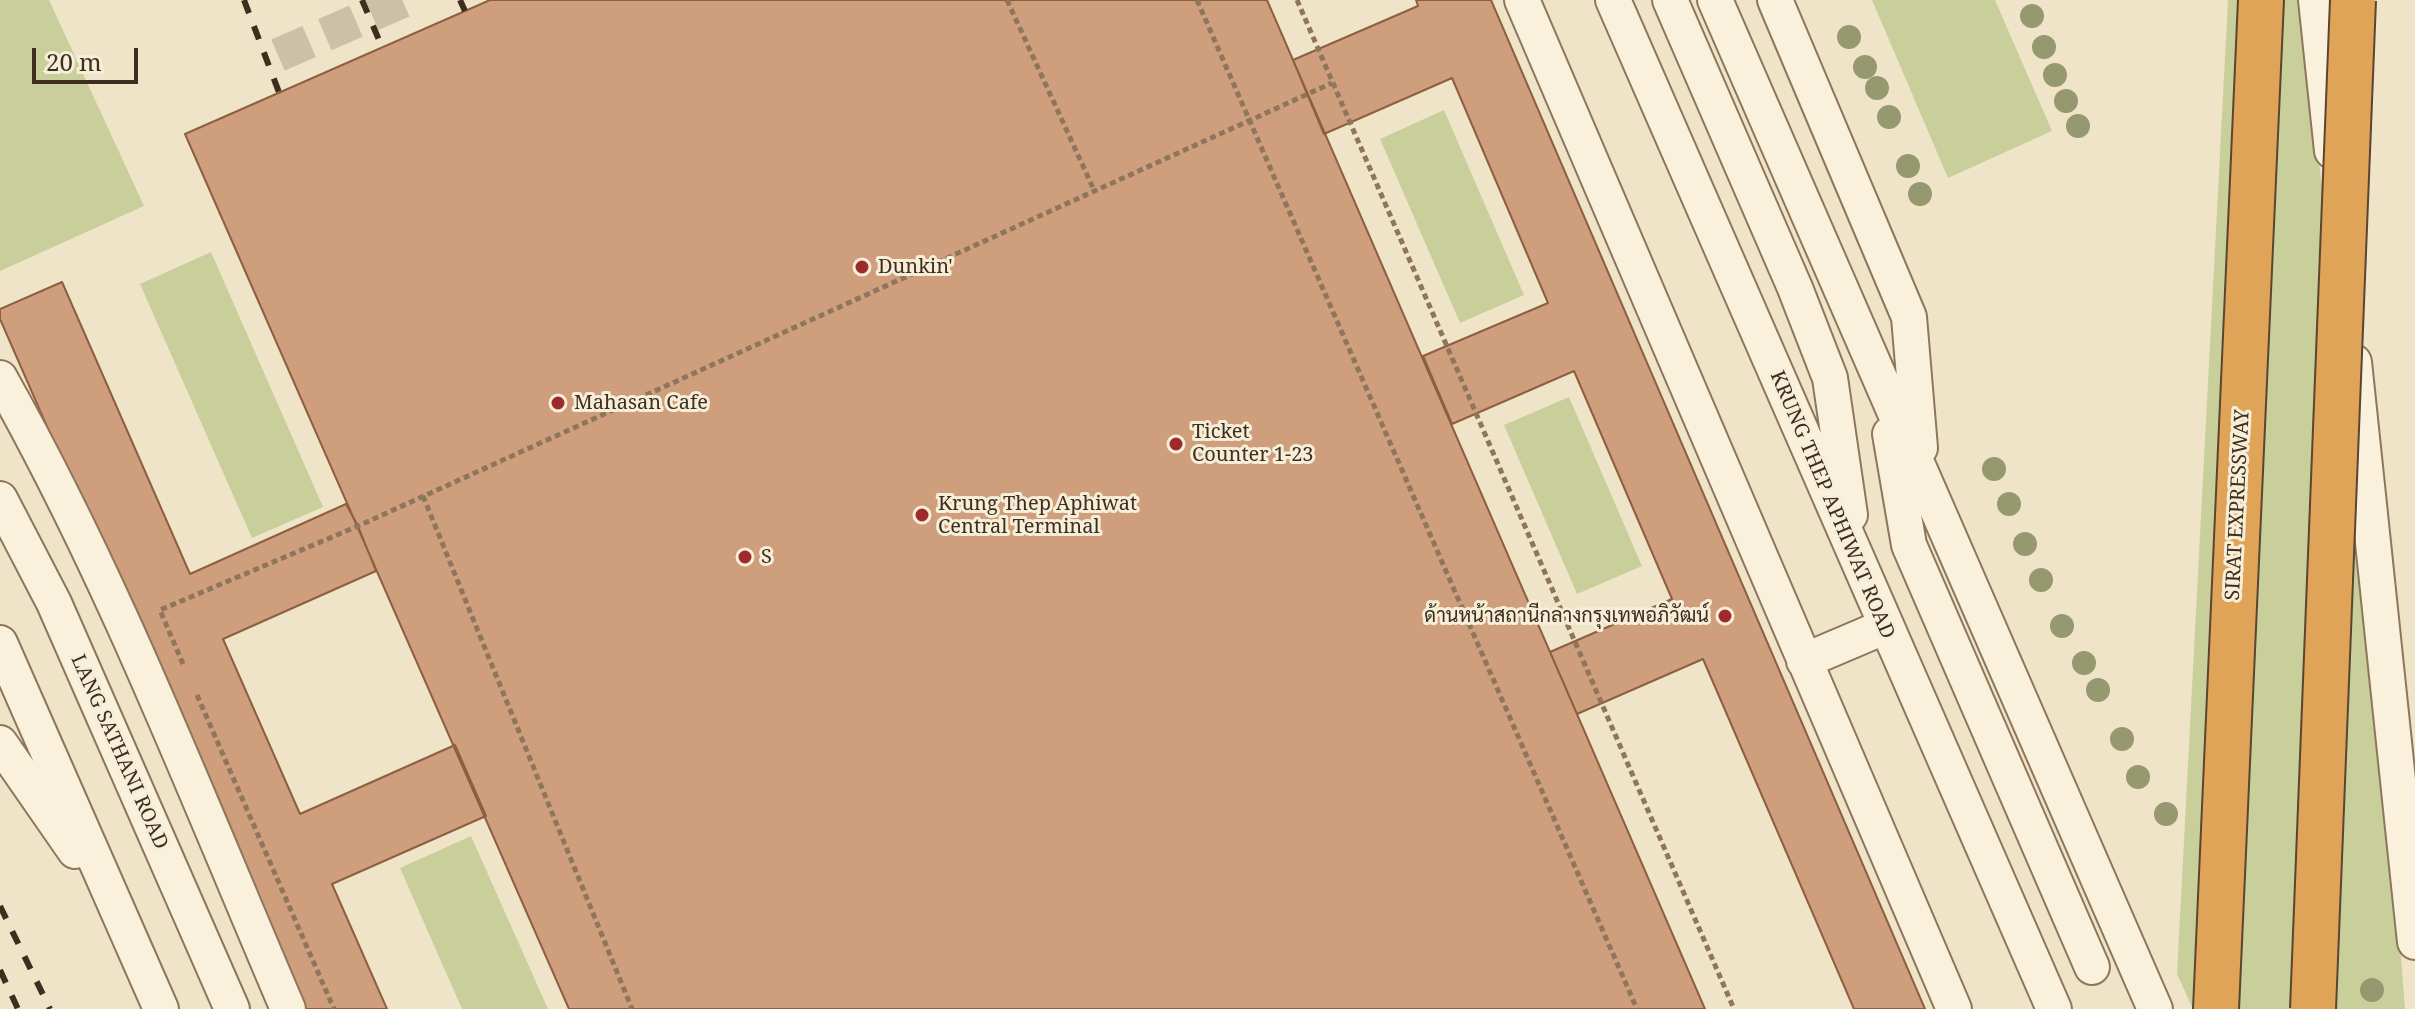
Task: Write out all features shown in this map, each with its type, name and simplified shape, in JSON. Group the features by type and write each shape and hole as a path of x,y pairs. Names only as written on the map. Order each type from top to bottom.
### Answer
{"highway":[{"name":"SIRAT EXPRESSWAY","path":"2216,1009 2261,0"},
{"path":"2313,1009 2353,0"}],"street":[{"path":"1522,0 1954,1009"},
{"name":"KRUNG THEP APHIWAT ROAD","path":"1613,0 1884,627 2054,1009"},
{"path":"1670,0 1795,288 1830,378 1857,563"},
{"path":"1715,0 2155,1009"},
{"path":"1775,0 1909,317 1923,477"},
{"path":"2316,0 2415,942"},
{"path":"0,378 42,453 105,580 288,1009"},
{"path":"1882,382 1909,545 2092,967"},
{"name":"LANG SATHANI ROAD","path":"0,499 54,603 232,1009"},
{"path":"1804,661 1884,627"},
{"path":"0,643 161,1009"},
{"path":"0,743 119,914"}],"path":[{"path":"1007,0 1094,190"},
{"path":"1197,0 1637,1009"},
{"path":"1297,0 1734,1009"},
{"path":"185,667 160,610 423,496 1332,83"},
{"path":"423,496 632,1009"},
{"path":"191,682 334,1009"}],"green space":[{"path":"0,0 49,0 144,206 0,271"},
{"path":"1872,0 1995,0 2052,131 1948,178"},
{"path":"2228,0 2301,0 2386,760 2405,1009 2193,1009 2177,974"},
{"path":"1444,110 1524,295 1460,323 1380,139"},
{"path":"211,252 323,507 252,538 140,284"},
{"path":"1569,397 1642,566 1577,594 1504,425"},
{"path":"471,836 548,1009 462,1009 400,868"}],"building":[{"name":"Krung Thep Aphiwat Central Terminal","path":"490,0 1267,0 1705,1009 569,1009 185,134"},
{"path":"1416,0 1491,0 1925,1009 1854,1009 1703,659 1577,714 1550,652 1672,599 1574,371 1452,424 1423,356 1548,303 1452,78 1324,134 1293,60 1418,6"},
{"path":"62,282 190,574 346,504 358,526 376,571 223,639 300,814 455,745 486,816 332,884 387,1009 301,1009 0,319 0,309"}],"tunnel":[{"path":"278,55 405,0"}],"railway":[{"path":"244,0 280,95"},
{"path":"362,0 382,47"},
{"path":"460,0 465,11"},
{"path":"0,906 50,1009"},
{"path":"0,970 18,1009"}],"place":[{"name":"Dunkin'","path":"862,267"},
{"name":"Mahasan Cafe","path":"558,403"},
{"name":"Ticket Counter 1-23","path":"1176,444"},
{"name":"Krung Thep Aphiwat Central Terminal","path":"922,515"},
{"name":"S","path":"745,557"},
{"name":"ด้านหน้าสถานีกลางกรุงเทพอภิวัฒน์","path":"1725,616"}]}
